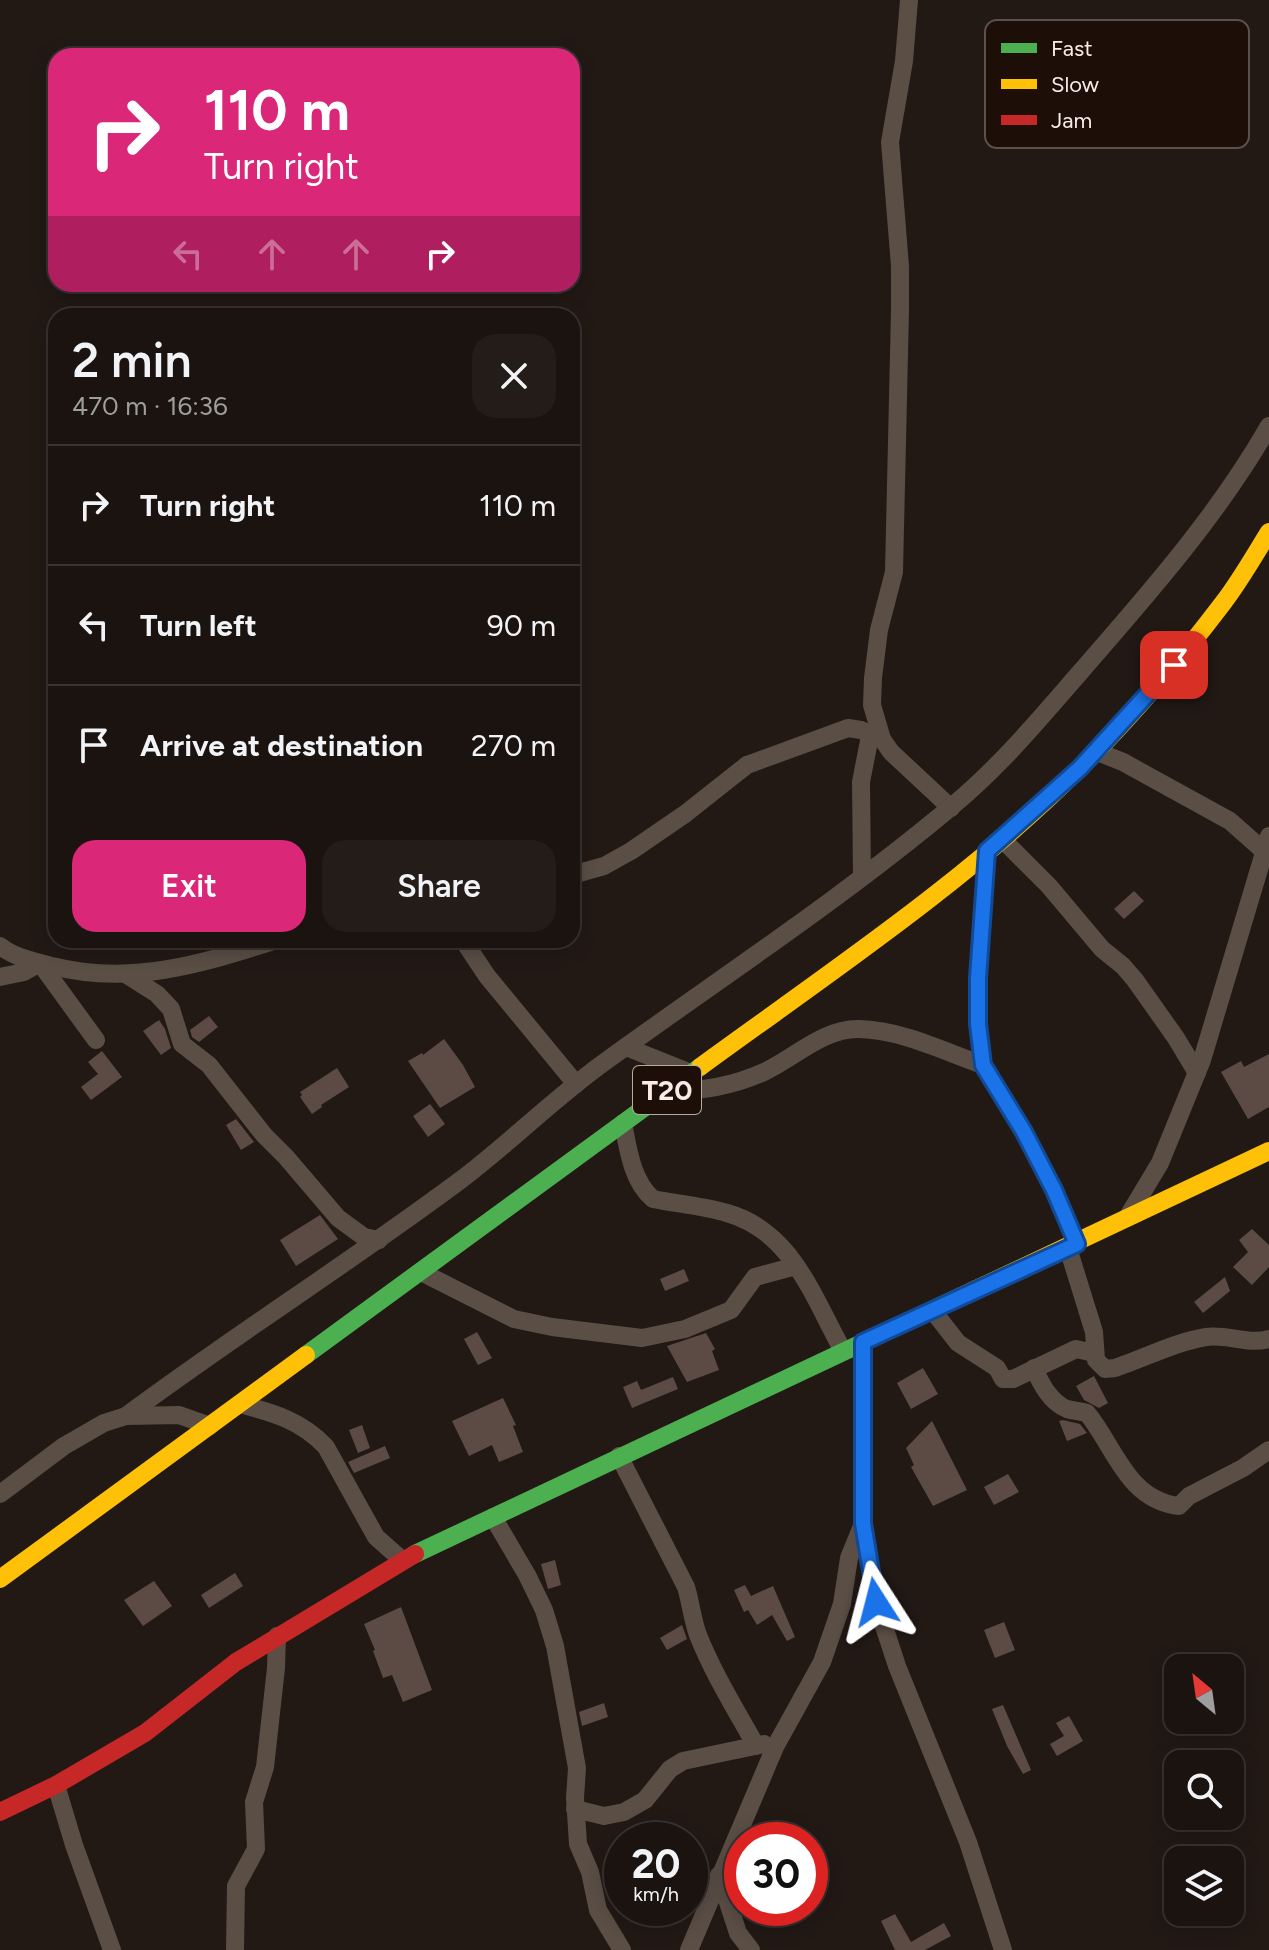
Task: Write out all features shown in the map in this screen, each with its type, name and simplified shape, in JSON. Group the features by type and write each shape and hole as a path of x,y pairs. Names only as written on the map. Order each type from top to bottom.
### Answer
{"main road":[{"name":"T20","path":"0,1579 919,907 994,845 1095,751 1156,686 1225,601 1269,532"},
{"path":"0,1812 56,1785 145,1733 236,1662 402,1560 1269,1151"}],"street":[{"path":"862,876 861,782 876,738 873,678 879,630 894,572 900,266 890,142 904,61 909,0"},
{"path":"126,1416 196,1364 379,1240 476,1168 576,1084 784,935 951,808 1016,746 1145,598 1214,511 1269,426"},
{"path":"580,873 604,866 631,851 685,814 747,765 848,728 861,730 876,738 951,808"},
{"path":"1095,751 1123,762 1267,844 1197,1073 1160,1163 1127,1218"},
{"path":"1197,1073 1129,973 1090,937 1049,886 994,845 978,978 978,1024 983,1065 1048,1179 1072,1246 1094,1332 1094,1353 1099,1365 1105,1369 1115,1368 1207,1337 1227,1336 1255,1343 1269,1339"},
{"path":"0,946 10,954 75,972 127,975 168,970 248,948"},
{"path":"468,948 487,976 576,1084"},
{"path":"0,977 24,972 40,963"},
{"path":"40,963 96,1040"},
{"path":"127,975 157,994 171,1009 182,1044 209,1065 264,1135 338,1218 364,1237 379,1240"},
{"path":"665,1092 713,1090 766,1071 817,1041 856,1029 895,1033 983,1065"},
{"path":"626,1047 691,1073"},
{"path":"623,1123 633,1164 646,1193 653,1199 727,1213 758,1225 785,1248 843,1351"},
{"path":"421,1272 514,1319 642,1338 685,1329 724,1313 736,1305 755,1277 796,1266"},
{"path":"933,1311 958,1343 995,1366 1003,1379 1013,1379 1076,1349 1094,1353"},
{"path":"863,1342 863,1523 876,1602 920,1726 960,1819 1003,1950"},
{"path":"1034,1368 1042,1385 1057,1404 1087,1413 1109,1451 1138,1488 1153,1499 1169,1505 1179,1506 1189,1496 1243,1468 1269,1450"},
{"path":"240,1404 283,1415 315,1435 326,1447 376,1537 402,1560"},
{"path":"0,1494 64,1446 104,1423 126,1416 179,1415 210,1426"},
{"path":"619,1456 686,1587 693,1619 707,1655 756,1746"},
{"path":"493,1517 544,1610 555,1646 577,1768 575,1809 578,1844 590,1872 598,1910 622,1950"},
{"path":"689,1950 778,1741 822,1662 842,1604 849,1558 863,1523"},
{"path":"235,1950 236,1886 256,1849 254,1802 265,1767 277,1636"},
{"path":"575,1809 604,1816 624,1812 645,1800 670,1769 683,1761 778,1741"},
{"path":"56,1785 112,1950"},
{"path":"719,1875 738,1933 751,1950"}],"building":[{"path":"1134,891 1144,901 1124,919 1114,909"},
{"path":"209,1016 218,1027 199,1042 192,1037 190,1030"},
{"path":"159,1020 171,1048 161,1055 143,1031"},
{"path":"444,1039 475,1087 440,1108 408,1061 423,1055"},
{"path":"102,1051 122,1077 91,1100 81,1087 98,1074 88,1062"},
{"path":"1269,1054 1269,1107 1248,1119 1221,1072 1241,1061 1244,1067"},
{"path":"337,1068 349,1087 312,1114 300,1092"},
{"path":"430,1104 445,1124 428,1137 413,1116"},
{"path":"236,1119 254,1142 241,1150 226,1125"},
{"path":"320,1215 338,1239 296,1266 280,1240"},
{"path":"1252,1229 1269,1245 1269,1267 1252,1285 1233,1267 1248,1252 1239,1240"},
{"path":"684,1269 689,1281 665,1291 660,1279"},
{"path":"1225,1277 1230,1291 1203,1313 1194,1302"},
{"path":"477,1332 492,1358 478,1365 464,1339"},
{"path":"706,1333 715,1349 712,1351 719,1370 687,1382 667,1346"},
{"path":"923,1368 938,1394 911,1409 897,1383"},
{"path":"1094,1376 1108,1403 1099,1408 1084,1400 1076,1386"},
{"path":"673,1377 678,1389 632,1408 623,1387 637,1381 641,1390"},
{"path":"503,1398 516,1425 513,1426 523,1452 499,1462 492,1445 469,1456 452,1421"},
{"path":"932,1421 967,1490 933,1506 911,1467 914,1465 906,1448"},
{"path":"1059,1421 1080,1424 1087,1433 1067,1441"},
{"path":"362,1425 370,1448 358,1453 349,1430"},
{"path":"385,1446 390,1458 354,1473 348,1462"},
{"path":"1008,1474 1019,1492 994,1505 984,1487"},
{"path":"555,1560 561,1585 548,1589 541,1564"},
{"path":"235,1573 243,1586 209,1608 201,1595"},
{"path":"154,1581 172,1606 143,1626 124,1600"},
{"path":"745,1585 751,1596 773,1586 795,1637 787,1641 772,1615 757,1625 748,1610 744,1612 734,1590"},
{"path":"401,1607 432,1690 403,1702 392,1675 383,1678 364,1624"},
{"path":"1004,1622 1015,1650 995,1658 984,1630"},
{"path":"682,1625 687,1639 667,1650 660,1638"},
{"path":"604,1703 608,1717 582,1726 579,1712"},
{"path":"1003,1705 1031,1770 1023,1774 992,1709"},
{"path":"1069,1716 1083,1741 1057,1756 1050,1744 1064,1736 1056,1723"},
{"path":"895,1914 911,1942 944,1923 951,1936 925,1950 895,1950 881,1921"}],"traffic: fast":[{"path":"306,1355 700,1067"},
{"path":"415,1554 951,1301"}],"traffic: slow":[{"path":"700,1067 896,925 1036,810 1099,749 1172,667 1229,595 1269,532"},
{"path":"951,1301 1269,1151"},
{"path":"0,1579 306,1355"}],"traffic: jam":[{"path":"0,1812 56,1785 145,1733 236,1662 415,1554"}],"route":[{"path":"876,1602 863,1523 863,1342 1077,1244 1024,1132 983,1065 978,1024 978,978 987,851 1080,768 1174,665"}]}
